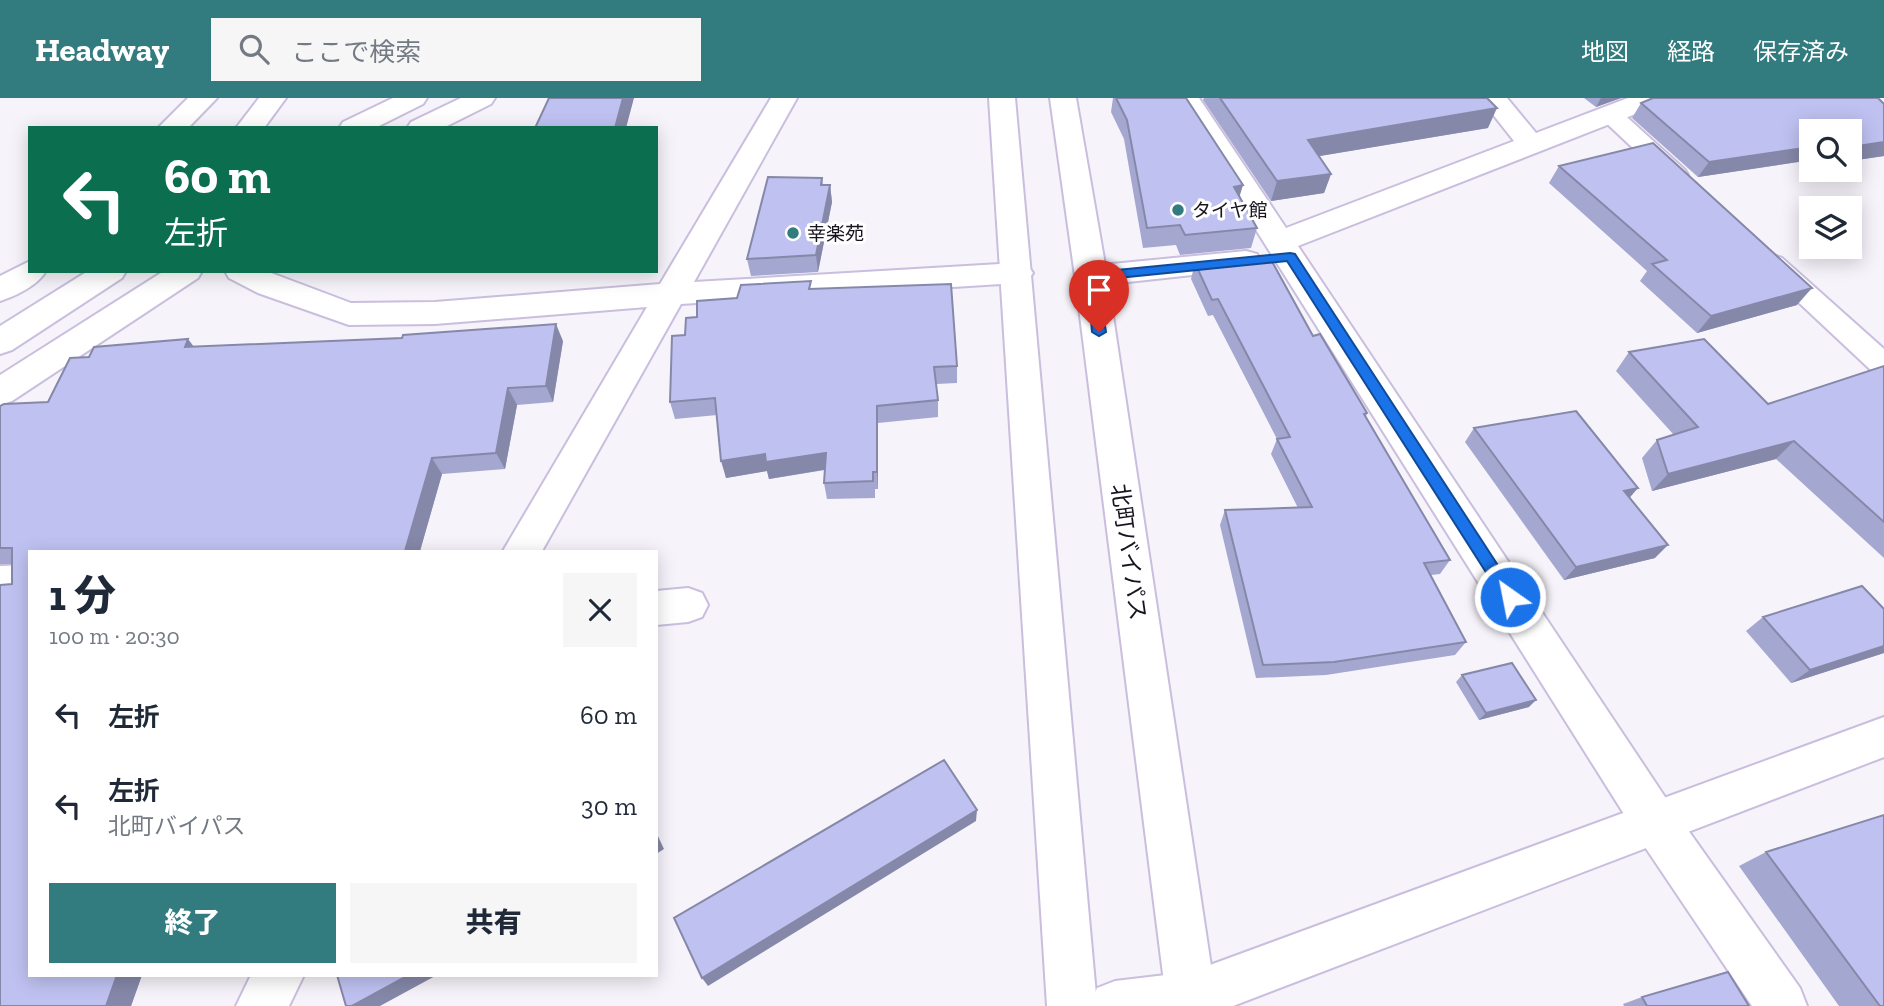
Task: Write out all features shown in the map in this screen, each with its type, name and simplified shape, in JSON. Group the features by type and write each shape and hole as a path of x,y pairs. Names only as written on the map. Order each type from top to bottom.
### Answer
{"main road":[{"path":"174,126 204,98"},
{"path":"252,126 273,98"},
{"path":"357,126 414,98"},
{"path":"425,126 482,98"},
{"path":"523,550 784,98"},
{"path":"1002,98 1072,1006"},
{"name":"北町バイパス","path":"1063,98 1091,276 1191,1002"},
{"path":"1186,98 1657,825 1782,1006"},
{"path":"1493,98 1532,145"},
{"path":"1091,276 1286,249 1532,145 1653,98"},
{"path":"0,290 28,273"},
{"path":"0,342 108,273"},
{"path":"0,391 184,273"},
{"path":"244,273 269,286 349,314 436,313 670,294 1017,274"},
{"path":"0,582 28,581"},
{"path":"1115,1006 1191,1002 1884,737"},
{"path":"261,1006 278,977"}],"lane":[{"path":"1610,114 1691,189"},
{"path":"1752,245 1884,366"}],"building":[{"path":"549,98 623,98 616,126 536,126"},
{"path":"1116,98 1186,98 1243,185 1234,187 1257,228 1185,235 1180,225 1147,228 1127,120"},
{"path":"1220,98 1487,98 1497,108 1308,140 1331,174 1277,181"},
{"path":"1653,98 1878,98 1884,104 1884,142 1862,145 1862,119 1799,119 1799,149 1709,162 1641,103"},
{"path":"1653,143 1812,288 1711,316 1652,264 1667,260 1559,166"},
{"name":"幸楽苑","path":"768,177 822,178 821,185 830,185 816,255 747,259"},
{"path":"1269,256 1313,336 1320,334 1450,560 1424,563 1466,642 1334,662 1263,665 1225,510 1312,507 1277,439 1290,437 1218,299 1212,300 1195,263"},
{"path":"811,281 809,289 951,284 957,366 934,367 938,400 877,406 877,472 873,472 873,481 824,483 826,453 766,462 765,454 721,461 715,398 670,402 672,336 685,335 686,318 697,317 697,301 737,298 741,285"},
{"path":"556,324 546,386 508,388 496,453 432,458 405,550 28,550 28,977 116,977 106,1006 0,1006 0,585 12,584 12,548 0,548 0,406 48,402 70,358 89,357 94,347 188,339 185,347 402,338 403,335"},
{"path":"1704,339 1768,404 1884,366 1884,522 1794,441 1668,474 1657,440 1698,427 1629,352"},
{"path":"1576,411 1638,488 1624,491 1668,545 1576,567 1474,428"},
{"path":"1862,586 1884,609 1884,646 1810,670 1763,617"},
{"path":"1512,663 1536,700 1486,713 1462,675"},
{"path":"944,760 977,810 702,978 674,918"},
{"path":"1884,815 1884,1006 1880,1006 1766,852"},
{"path":"1728,972 1749,1006 1647,1006 1642,997"},
{"path":"338,977 405,977 352,1006 346,1006"}],"place":[{"name":"タイヤ館","path":"1178,210"},
{"name":"幸楽苑","path":"793,233"}],"route":[{"path":"1099,332 1091,276 1290,257 1510,597"}]}
